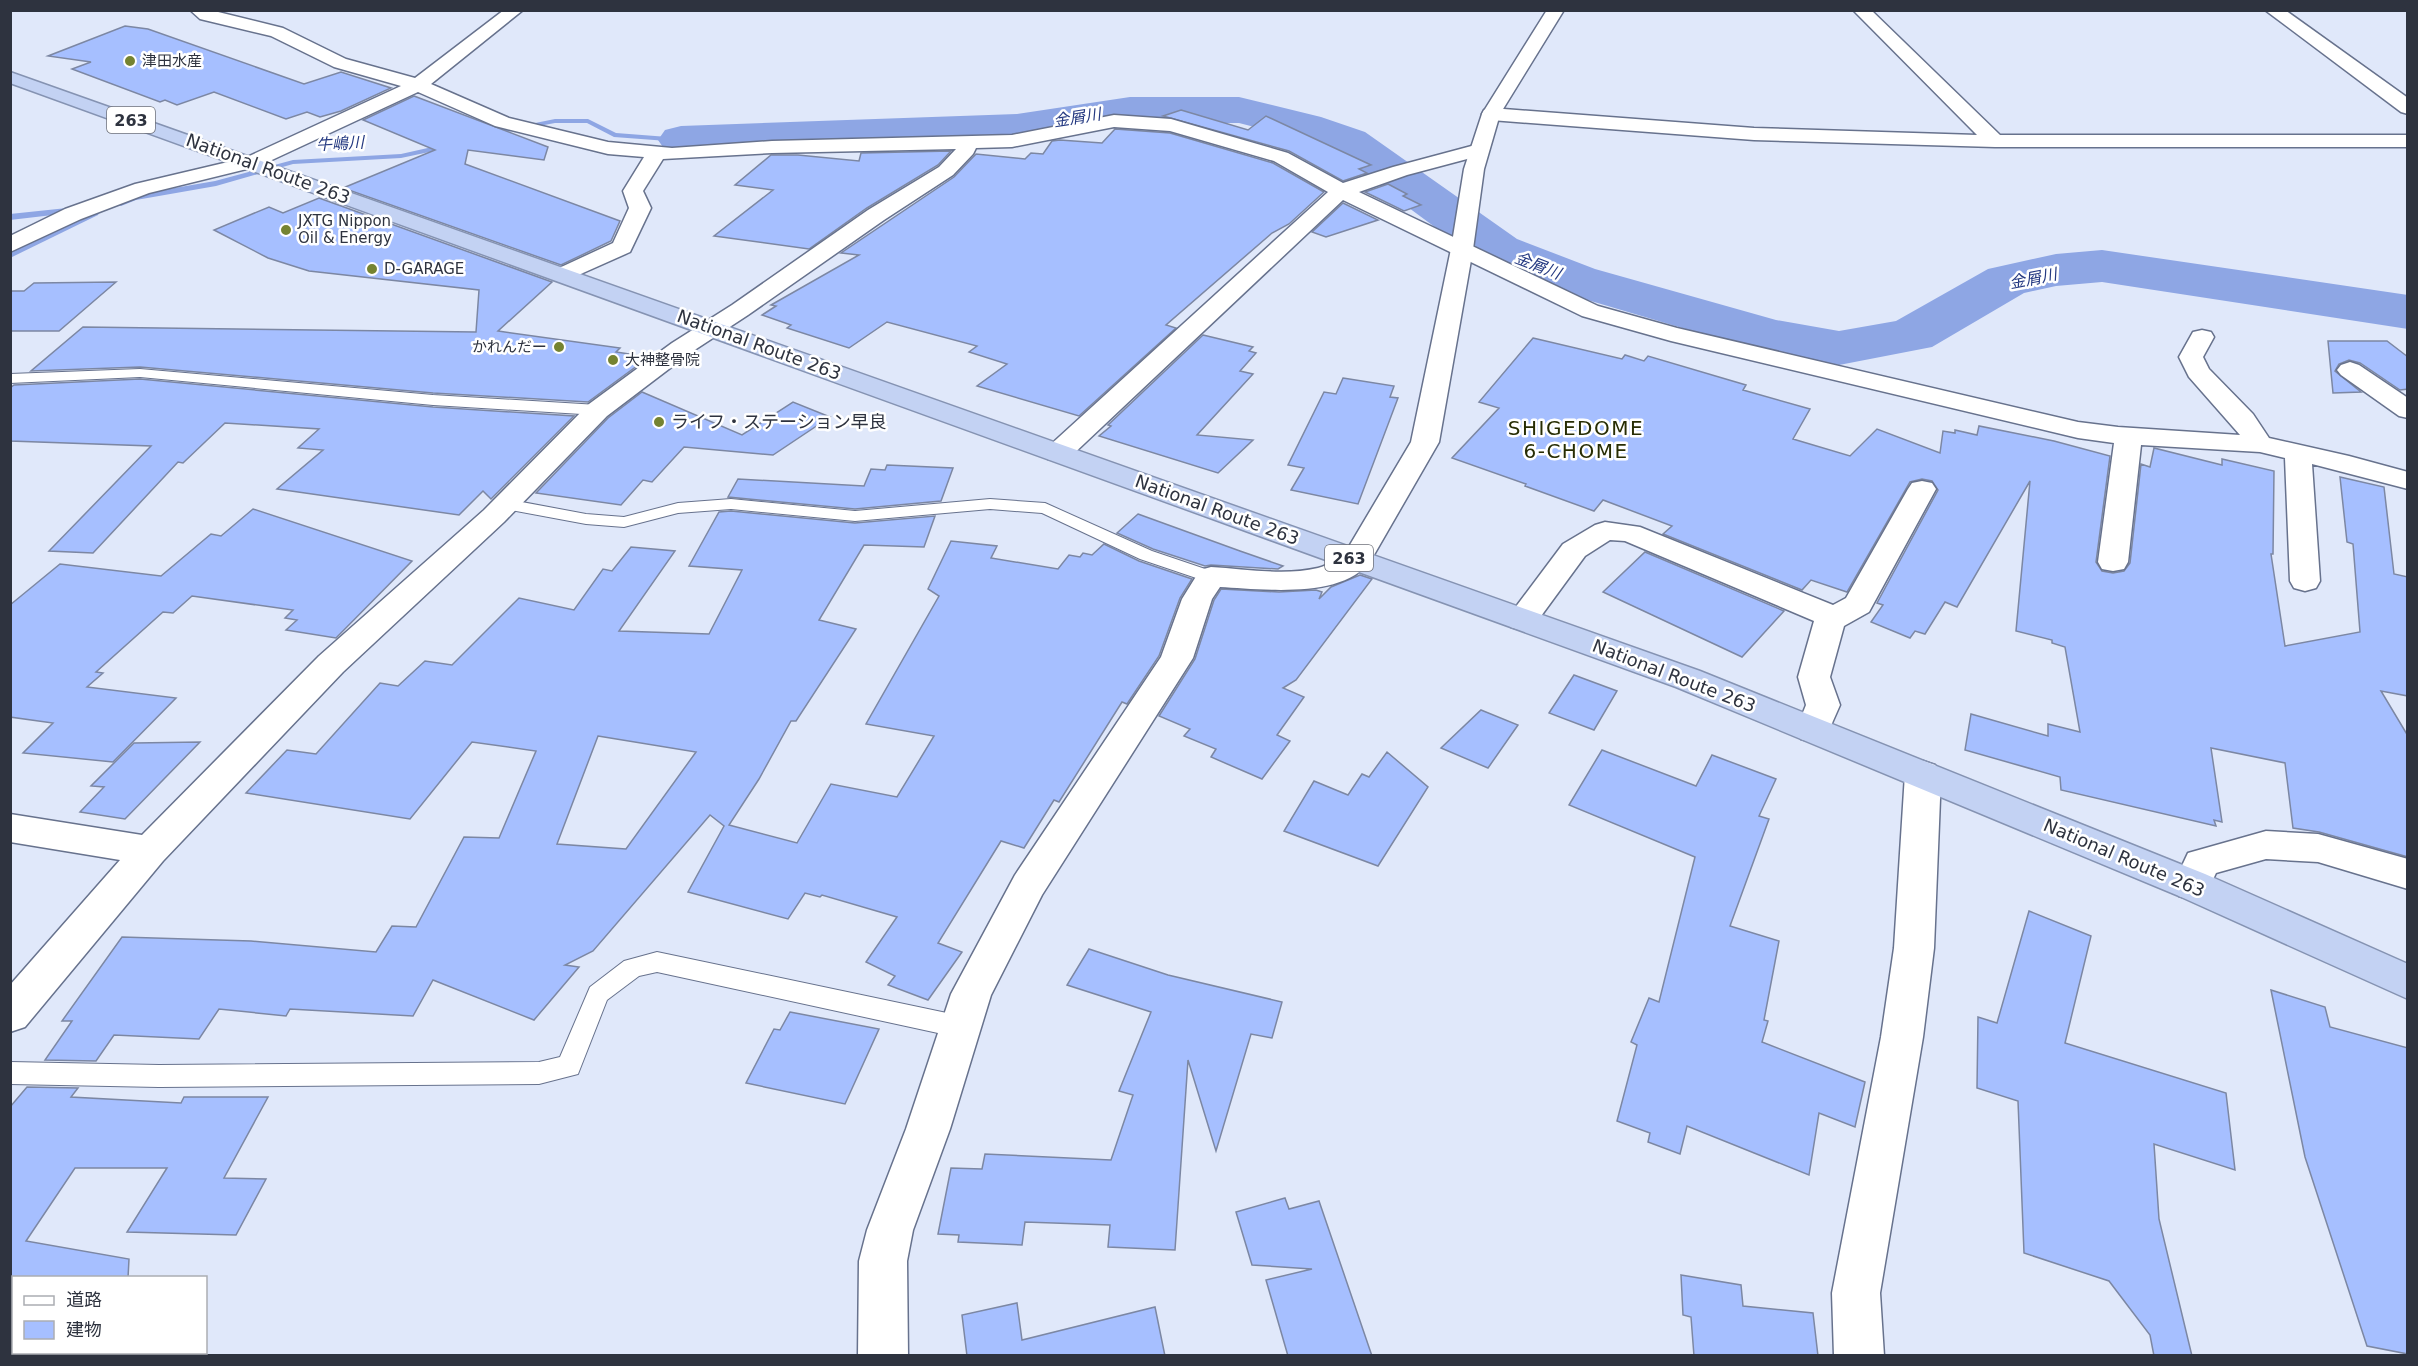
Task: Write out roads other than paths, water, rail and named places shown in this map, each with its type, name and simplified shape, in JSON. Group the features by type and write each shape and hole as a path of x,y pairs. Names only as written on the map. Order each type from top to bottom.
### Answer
{"highway":[{"name":"National Route 263","path":"10,77 565,274 1688,679 2192,885 2408,982"}],"street":[{"path":"198,10 206,15 277,32 340,63 418,86 502,122 526,130 608,148 672,154 772,147 1012,141 1114,121 1171,125 1281,157 1341,191 1590,311 1671,334 2078,430 2128,436 2260,444 2349,464 2408,481"},
{"path":"10,245 73,214 142,188 264,167 418,86 515,10"},
{"path":"883,1356 883,1262 890,1230 928,1129 971,994 1029,886 1177,658 1197,599 1211,577 1293,581 1328,576 1356,560 1425,442 1479,150 1491,114 1556,10"},
{"path":"1861,10 1995,141"},
{"path":"2273,10 2377,82 2408,108"},
{"path":"2377,82 2408,83"},
{"path":"1491,114 1754,134 1995,141 2408,141"},
{"path":"10,1015 150,851 331,664 506,504 598,410 681,348 876,215 946,171 966,150 966,142"},
{"path":"1058,453 1341,191 1400,171 1479,150"},
{"path":"565,274 622,247 640,208 633,191 657,152"},
{"path":"2202,337 2191,357 2198,372 2244,420 2260,444"},
{"path":"2350,370 2408,410"},
{"path":"2113,562 2128,436"},
{"path":"2298,453 2305,581"},
{"path":"1813,730 1823,705 1814,677 1830,620 1858,605 1922,489"},
{"path":"1522,620 1574,550 1605,531 1629,532 1835,618"},
{"path":"1859,1356 1856,1293 1902,1037 1914,948 1923,774"},
{"path":"10,828 150,851"},
{"path":"2192,885 2201,863 2266,845 2318,848 2408,874"}],"lane":[{"path":"10,380 140,373 421,399 598,410"},
{"path":"506,504 586,519 624,522 678,508 731,504 855,516 990,504 1045,508 1146,555 1211,577"},
{"path":"10,1072 159,1076 539,1073 569,1066 598,994 632,968 657,962 961,1027"}],"waterway":[{"name":"金屑川","path":"681,140 1017,127 1130,110 1239,110 1305,126 1349,142 1499,250 1576,280 1770,336 1839,348 1912,335 2007,280 2056,270 2102,266 2408,312"},
{"name":"牛嶋川","path":"485,134 555,121 588,121 614,135 681,140"},
{"name":"牛嶋川","path":"121,203 134,198 216,183 293,162 401,156 450,145"},
{"path":"10,217 67,211"},
{"name":"牛嶋川","path":"10,255 95,213"}],"place":[{"name":"津田水産","path":"130,61"},
{"name":"JXTG Nippon Oil & Energy","path":"286,230"},
{"name":"D-GARAGE","path":"372,269"},
{"name":"かれんだー","path":"559,347"},
{"name":"大神整骨院","path":"613,360"},
{"name":"ライフ・ステーション早良","path":"659,422"}],"district":[{"name":"SHIGEDOME 6-CHOME","path":"1576,440"}]}
